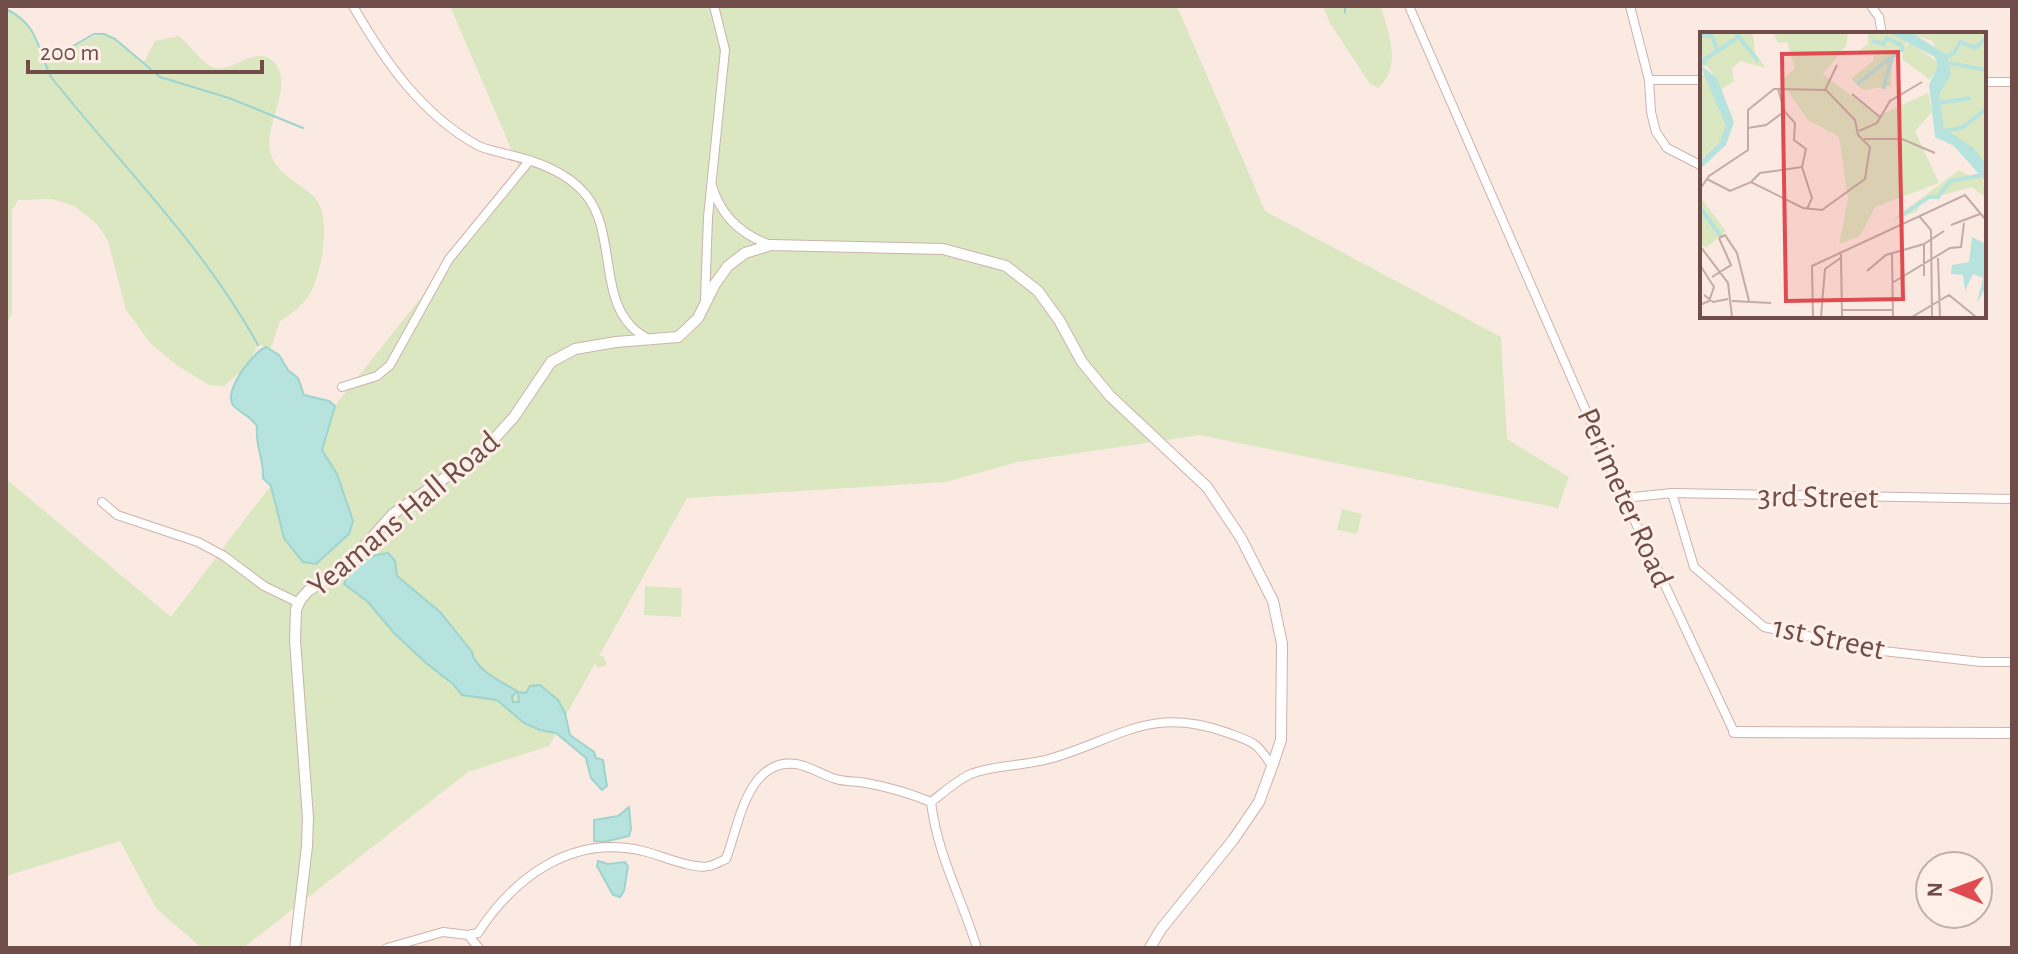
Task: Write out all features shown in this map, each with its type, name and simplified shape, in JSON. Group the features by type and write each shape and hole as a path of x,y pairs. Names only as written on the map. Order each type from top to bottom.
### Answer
{"street":[{"path":"353,6 401,79 443,123 480,147 530,160 576,183 589,198 598,216 623,316 631,327 651,341"},
{"path":"705,304 711,182 725,50 714,6"},
{"name":"Perimeter Road","path":"1409,6 1624,498 1734,732 2012,733"},
{"path":"1630,6 1649,80 1656,132 1667,148 1700,165"},
{"path":"1871,6 1879,17 1882,32"},
{"path":"1649,80 1700,80"},
{"path":"1986,82 2012,82"},
{"path":"342,387 377,376 390,365 449,259 530,160"},
{"path":"711,182 729,219 747,235 771,245"},
{"name":"Yeamans Hall Road","path":"295,948 308,818 295,640 299,603 308,591 348,564 393,514 482,452 514,417 551,362 575,349 678,337 698,318 728,266 745,253 771,245 943,249 1006,266 1038,291 1059,320 1082,362 1110,396 1207,487 1261,574 1273,601 1282,644 1281,740 1259,802 1209,872 1161,929 1150,948"},
{"name":"3rd Street","path":"1624,498 1672,493 2012,499"},
{"name":"1st Street","path":"1672,493 1694,567 1764,627 1874,650 1981,662 2012,662"},
{"path":"102,502 117,515 198,542 224,556 264,586 299,603"},
{"path":"931,802 969,775 1052,758 1134,726 1159,722 1206,725 1241,738 1259,746 1272,766"},
{"path":"387,948 443,932 478,933 493,909 517,884 570,852 603,848 638,850 697,867 709,867 726,859 752,787 772,767 795,764 836,779 899,789 931,802"},
{"path":"931,802 940,850 977,948"},
{"path":"468,935 479,948"}],"green space":[{"path":"450,6 1177,6 1265,211 1501,337 1507,439 1569,477 1558,508 1199,435 1018,462 945,482 687,498 599,656 603,656 607,665 598,668 595,663 549,746 468,772 243,948 202,948 156,908 120,841 6,876 6,479 171,617 251,511 521,172"},
{"path":"1323,6 1381,6 1390,38 1392,60 1386,79 1378,88 1370,84 1330,23"},
{"path":"6,9 23,19 42,49 66,48 103,35 118,41 143,64 155,41 179,36 201,59 215,68 259,56 273,61 279,70 281,92 271,128 270,150 282,172 309,192 320,206 324,230 322,258 311,292 280,321 271,348 258,345 247,366 224,386 209,385 151,344 126,310 108,241 97,224 74,206 52,199 18,200 12,211 12,315 6,323"},
{"path":"1342,509 1362,514 1357,534 1337,530"},
{"path":"645,586 682,588 681,617 644,615"}],"water":[{"path":"266,347 279,355 288,370 298,378 304,395 329,401 335,406 322,450 337,474 353,521 349,534 316,564 303,562 284,538 271,486 263,478 257,426 233,405 231,399 241,373 254,356"},
{"path":"388,553 395,561 397,576 440,612 478,664 517,691 512,697 513,702 519,702 518,692 526,693 530,686 540,685 558,700 565,713 570,735 594,752 596,758 603,760 607,786 602,790 591,778 586,758 556,733 524,723 497,700 462,695 394,633 368,602 344,584 362,562"},
{"path":"629,807 629,836 604,842 594,841 594,820 618,816"},
{"path":"598,861 608,864 625,862 628,866 620,897 613,895 597,866"}],"waterway":[{"path":"1345,6 1345,13"},
{"path":"6,9 25,22 36,38 51,77 187,239 258,345"},
{"path":"43,49 59,50 94,34 104,34 115,39 160,77 229,98 303,128"}]}
